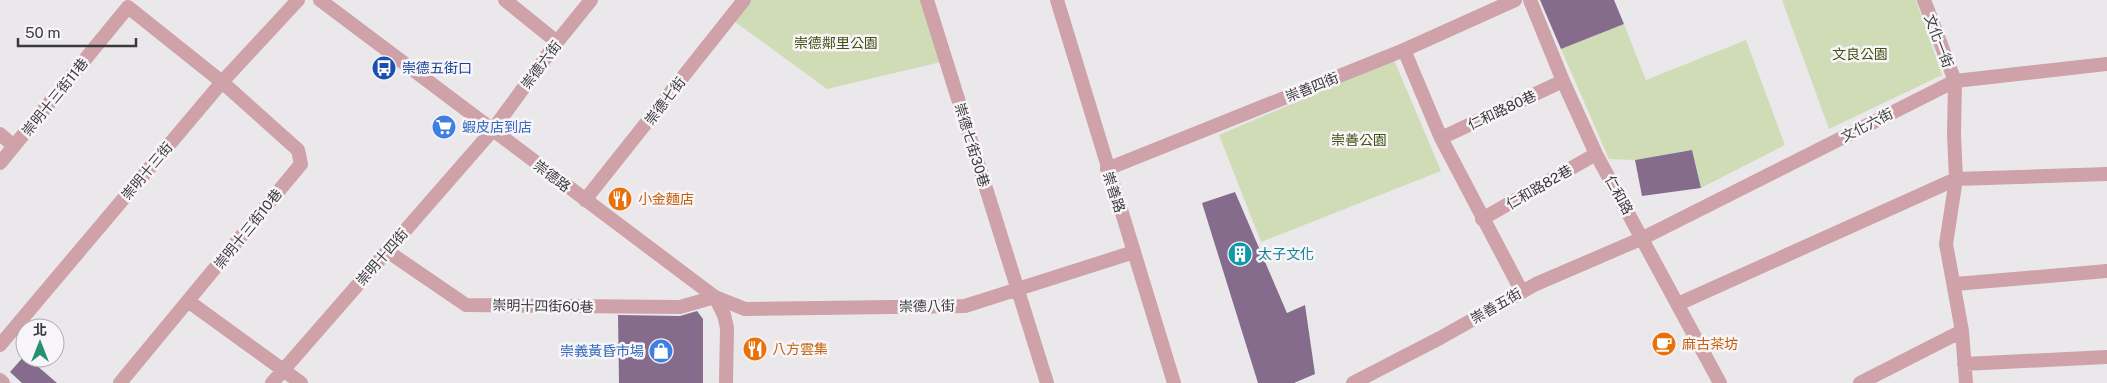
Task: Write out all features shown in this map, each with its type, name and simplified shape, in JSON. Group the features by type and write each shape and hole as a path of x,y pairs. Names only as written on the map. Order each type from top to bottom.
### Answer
{"street":[{"name":"崇明十三街","path":"0,345 222,82 298,0"},
{"name":"崇德路","path":"320,0 715,297"},
{"path":"505,0 557,42"},
{"name":"崇德六街","path":"492,131 557,42 591,0"},
{"name":"崇德七街","path":"585,200 744,0"},
{"name":"崇德七街30巷","path":"927,0 1047,383"},
{"name":"崇善路","path":"1057,0 1107,169 1174,383"},
{"name":"崇善四街","path":"1107,169 1404,50 1514,0"},
{"name":"仁和路","path":"1530,0 1563,81 1596,154 1720,383"},
{"name":"文化一街","path":"1924,0 1955,81"},
{"name":"崇明十三街11巷","path":"0,163 128,7 222,82"},
{"path":"1404,50 1441,138 1522,292"},
{"name":"文化六街","path":"1643,238 1955,81 2107,64"},
{"name":"仁和路80巷","path":"1441,138 1563,81"},
{"path":"1955,81 1954,135 1956,179 1946,244 1962,331 1966,383"},
{"name":"崇明十三街10巷","path":"120,383 301,164 298,150 222,82"},
{"name":"崇明十四街","path":"272,383 492,131"},
{"path":"0,134 14,146"},
{"name":"仁和路82巷","path":"1482,219 1596,154"},
{"path":"1678,304 1956,179 2107,174"},
{"name":"崇善五街","path":"1353,383 1440,338 1536,284 1643,238"},
{"name":"崇明十四街60巷","path":"387,251 466,305 680,307 715,297"},
{"name":"崇德八街","path":"715,297 746,310 965,306 1134,252"},
{"path":"1954,284 2107,271"},
{"path":"715,297 724,315 726,328 726,383"},
{"path":"188,301 301,383"},
{"path":"1860,383 1962,331"},
{"path":"1964,364 2107,357"},
{"path":"0,380 3,383"}],"green space":[{"name":"崇德鄰里公園","path":"746,0 926,0 945,61 827,89 731,19"},
{"name":"文良公園","path":"1782,0 1916,0 1942,75 1829,129"},
{"path":"1624,24 1646,80 1746,40 1785,145 1701,188 1692,150 1635,160 1609,159 1561,49"},
{"name":"崇善公園","path":"1394,60 1441,171 1261,242 1219,135"}],"building":[{"path":"1540,0 1614,0 1624,24 1561,49"},
{"path":"1692,150 1701,188 1642,196 1635,160"},
{"name":"太子文化","path":"1235,192 1287,313 1305,305 1315,374 1294,383 1258,383 1202,203"},
{"name":"崇義黃昏市場","path":"697,311 703,319 703,383 619,383 618,315 680,316"},
{"path":"15,366 15,368 40,368 57,383 22,383 10,372"}],"place":[{"name":"崇德五街口","path":"384,68"},
{"name":"蝦皮店到店","path":"444,127"},
{"name":"小金麵店","path":"620,199"},
{"name":"太子文化","path":"1240,254"},
{"name":"麻古茶坊","path":"1664,344"},
{"name":"八方雲集","path":"755,349"},
{"name":"崇義黃昏市場","path":"661,351"}]}
